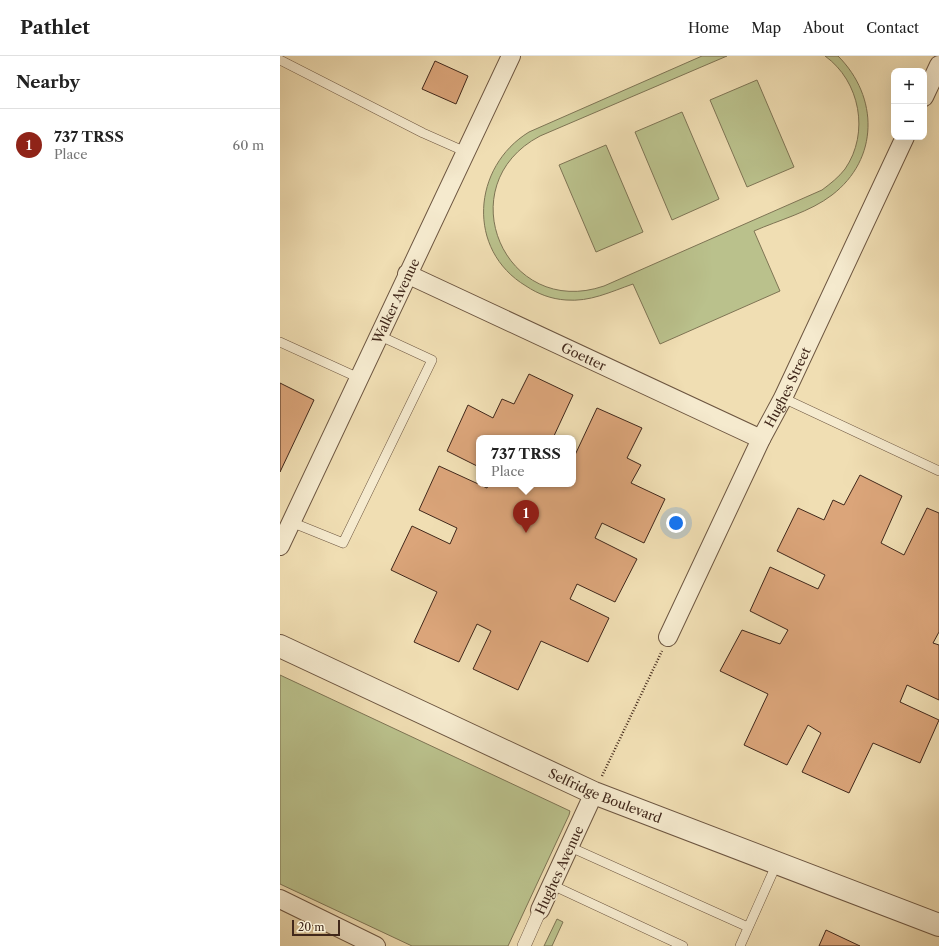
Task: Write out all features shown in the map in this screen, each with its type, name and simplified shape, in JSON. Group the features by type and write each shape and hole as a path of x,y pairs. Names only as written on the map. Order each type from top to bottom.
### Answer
{"street":[{"name":"Walker Avenue","path":"280,546 378,335 511,56"},
{"path":"927,91 939,65"},
{"name":"Hughes Street","path":"668,637 761,439 783,398 904,140"},
{"name":"Goetter","path":"407,274 761,439"},
{"name":"Selfridge Boulevard","path":"280,646 594,793 939,925"},
{"name":"Hughes Avenue","path":"524,946 594,793"},
{"path":"280,899 376,946"}],"lane":[{"path":"280,60 423,133 466,152"},
{"path":"291,522 343,543 432,360 378,335"},
{"path":"280,342 359,378"},
{"path":"783,398 939,470"},
{"path":"570,847 748,927"},
{"path":"740,946 777,862"},
{"path":"552,885 683,946"}],"path":[{"path":"594,793 668,637"}],"green space":[{"path":"702,56 727,56 540,136 512,158 497,185 493,214 500,242 516,266 539,284 569,291 604,286 822,190 837,178 845,169 853,155 859,124 858,108 846,79 837,67 825,56 838,56 851,72 861,90 867,109 868,127 865,146 859,164 847,180 832,195 823,201 804,211 754,231 780,291 660,344 633,284 592,298 575,300 560,299 540,294 526,286 507,270 493,252 486,231 484,209 487,187 496,166 510,147 529,132"},
{"path":"757,80 794,167 747,187 710,100"},
{"path":"682,112 719,199 672,220 635,132"},
{"path":"606,145 643,232 596,252 559,165"},
{"path":"280,675 570,811 508,946 412,946 280,884"},
{"path":"557,919 563,922 552,946 544,946"}],"building":[{"path":"435,61 468,76 456,104 422,89"},
{"path":"529,374 573,395 554,435 476,435 476,466 447,451 468,405 493,418 502,399 514,404"},
{"path":"280,383 314,400 280,472"},
{"path":"597,408 642,428 627,458 641,465 631,483 665,499 644,543 602,523 595,538 637,559 615,602 577,584 570,599 609,618 588,662 541,641 518,690 473,669 491,631 477,624 459,662 414,642 437,592 391,570 412,526 450,544 457,528 419,510 439,466 476,483 476,487 576,487 576,453"},
{"path":"860,475 902,496 881,543 904,555 927,508 939,513 939,632 933,643 939,645 939,700 907,685 900,702 939,720 920,763 873,743 849,793 802,772 821,733 808,725 787,765 744,745 768,694 720,671 742,630 780,644 788,630 750,611 770,567 818,589 825,575 777,551 798,508 824,520 833,500 844,505"},
{"path":"826,930 860,946 819,946"}],"place":[{"name":"737 TRSS","path":"526,533"}]}
